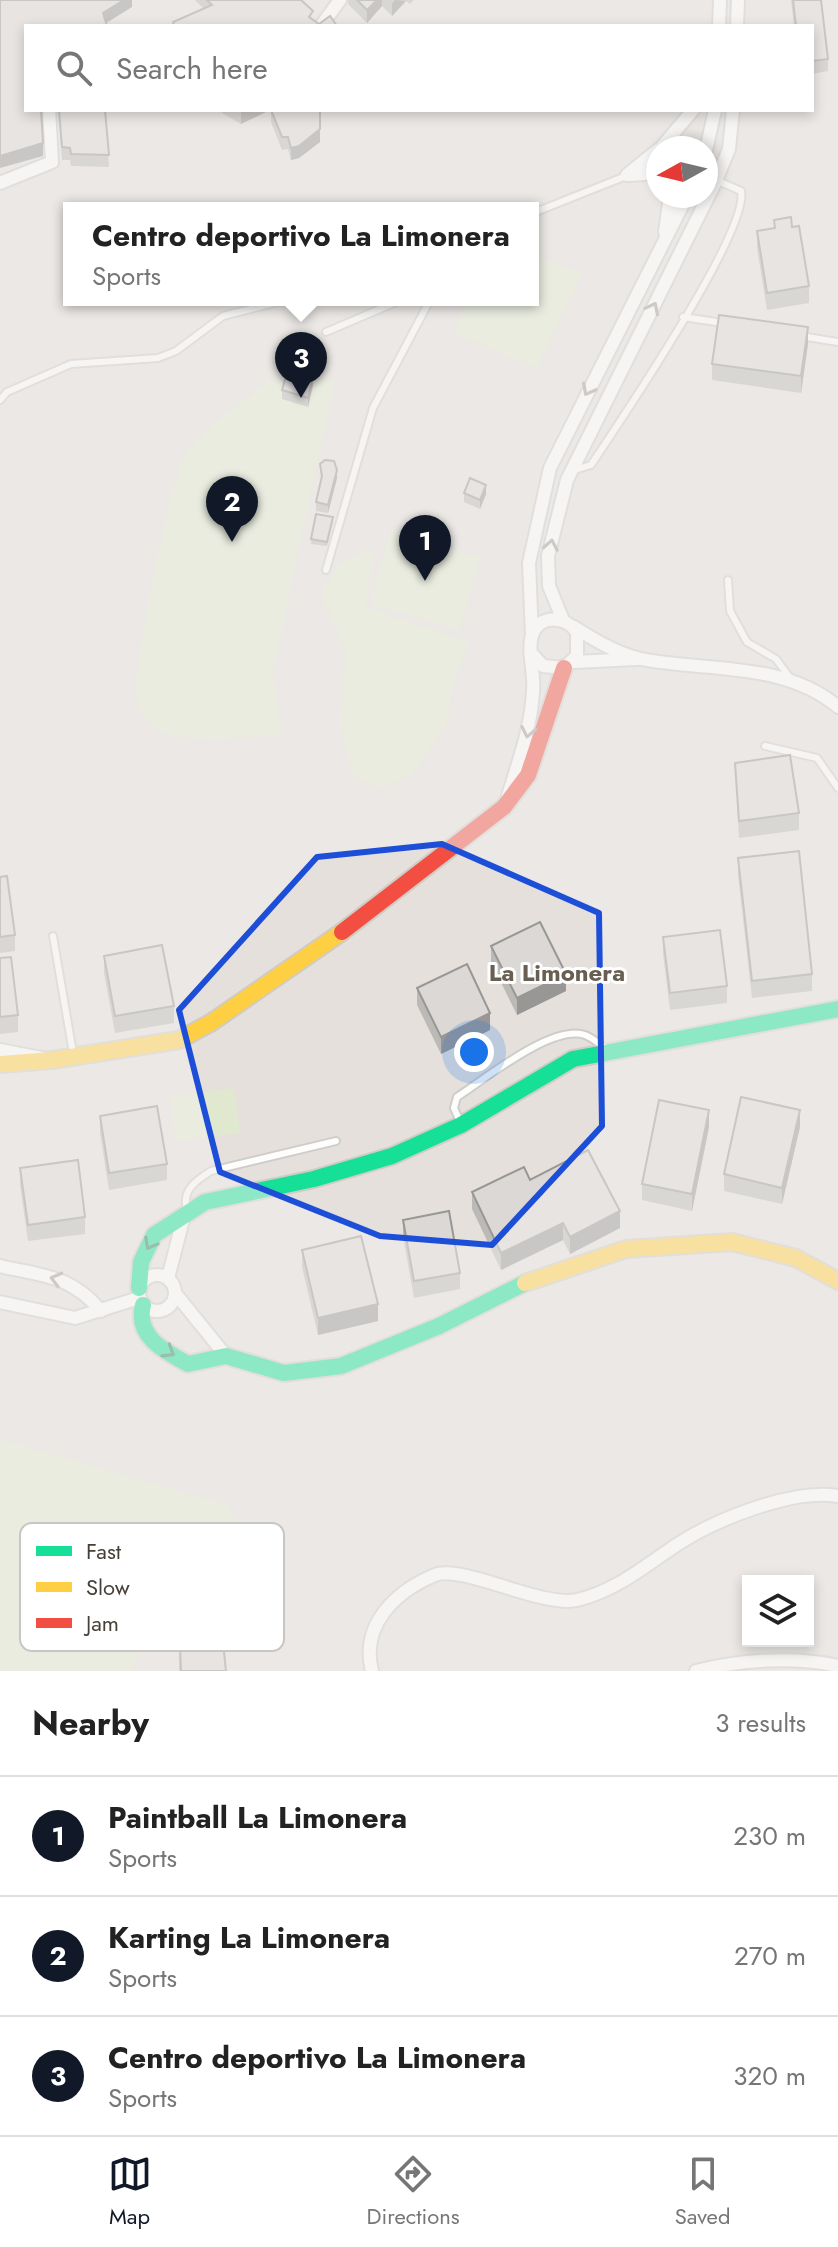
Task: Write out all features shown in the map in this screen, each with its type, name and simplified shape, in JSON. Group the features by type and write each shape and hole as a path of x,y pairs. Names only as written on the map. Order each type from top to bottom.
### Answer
{"street":[{"path":"322,24 340,0"},
{"path":"719,24 720,0"},
{"path":"737,24 738,0"},
{"path":"0,183 52,162 49,112"},
{"path":"670,136 691,112"},
{"path":"709,136 715,112"},
{"path":"718,175 729,149 733,112"},
{"path":"627,175 646,160"},
{"path":"627,175 646,174"},
{"path":"663,243 668,208"},
{"path":"504,807 530,728 533,655 529,563 550,468 681,208"},
{"path":"0,1064 52,1060 179,1040 199,1030 343,931 504,807 528,775 568,665 580,648 549,586 548,556 571,471 702,208"},
{"path":"532,636 541,623 567,623 606,645 640,658"},
{"path":"533,655 543,666 640,658 768,675 794,682 825,696 838,707"},
{"path":"838,1009 610,1051 558,1066 461,1125 361,1167 205,1202 162,1227 148,1244 141,1262 140,1317 143,1331 166,1352 188,1364 226,1356 284,1373 341,1366 393,1346 546,1274 588,1259 658,1244 732,1242 767,1248 796,1258 838,1281"},
{"path":"0,1050 52,1060"},
{"path":"186,1215 168,1278 175,1293 226,1356"},
{"path":"0,1266 67,1282 84,1290 101,1311"},
{"path":"0,1302 75,1318 140,1297 151,1275 168,1278"},
{"path":"140,1297 153,1311 163,1310 172,1303 175,1293"},
{"path":"372,1671 368,1658 383,1610 409,1587 440,1573 533,1595 574,1601 607,1590 681,1542 728,1520 793,1496 838,1496"},
{"path":"696,1671 760,1662 821,1662 838,1666"}],"lane":[{"path":"539,211 627,175"},
{"path":"571,471 591,465 723,249 743,201 741,191 718,181"},
{"path":"0,400 16,388 71,364 158,358 176,351 223,316 262,306"},
{"path":"326,332 387,306"},
{"path":"326,570 373,408 427,306"},
{"path":"683,317 730,325"},
{"path":"792,334 838,342"},
{"path":"728,580 730,611 747,642 776,659 794,682"},
{"path":"765,746 805,752 817,758 838,788"},
{"path":"53,936 73,1057"},
{"path":"461,1125 454,1108 457,1097 540,1044 561,1034 585,1035 610,1051"},
{"path":"186,1215 187,1193 194,1182 211,1171 336,1141"}],"highlighted area":[{"path":"442,844 599,913 602,1126 492,1245 380,1236 220,1172 179,1010 317,857"}],"shaded area":[{"path":"0,0 838,0 838,1671 0,1671"}],"green space":[{"path":"539,256 582,273 537,368 454,333 464,306 539,306"},
{"path":"335,379 273,672 281,735 195,739 163,732 150,724 142,711 136,697 136,681 162,536 184,458 201,436 268,381"},
{"path":"390,532 480,557 460,630 370,604"},
{"path":"374,548 366,607 470,643 453,683 448,720 413,773 383,788 354,778 340,723 346,655 321,593 338,565"},
{"path":"234,1088 240,1133 176,1141 170,1097"},
{"path":"0,1439 227,1505 235,1523 20,1523 20,1651 139,1651 131,1671 0,1671"}],"building":[{"path":"0,0 124,0 103,13 106,24 24,24 24,112 41,112 43,143 0,156"},
{"path":"207,0 301,0 313,11 309,17 319,24 174,24 212,5"},
{"path":"357,0 377,0 367,10"},
{"path":"793,0 821,0 828,59 814,61 814,24 796,24"},
{"path":"330,16 336,24 319,24"},
{"path":"59,112 105,112 109,155 71,154 70,148 62,147"},
{"path":"272,112 320,112 320,129 299,146 291,148 288,137 282,137"},
{"path":"791,217 792,227 799,226 809,286 767,293 757,231 775,228 774,220"},
{"path":"719,315 808,327 801,376 712,364"},
{"path":"288,369 313,376 308,398 282,390"},
{"path":"325,460 334,461 337,470 328,505 316,502 322,476 320,464"},
{"path":"470,478 486,485 480,500 464,493"},
{"path":"316,514 333,517 327,542 311,539"},
{"path":"790,755 799,813 739,821 735,763"},
{"path":"799,851 812,974 752,981 738,858"},
{"path":"7,876 15,935 0,937 0,877"},
{"path":"540,922 566,974 517,998 491,946"},
{"path":"720,930 727,986 670,993 663,937"},
{"path":"162,945 174,1006 115,1016 104,956"},
{"path":"11,957 18,1015 0,1017 0,958"},
{"path":"467,964 490,1013 441,1037 417,988"},
{"path":"741,1097 800,1110 782,1188 724,1174"},
{"path":"659,1100 709,1110 692,1194 642,1184"},
{"path":"157,1106 167,1164 109,1173 100,1116"},
{"path":"588,1150 620,1211 570,1237 563,1223 501,1253 472,1192 524,1167 530,1180"},
{"path":"78,1160 85,1217 28,1225 20,1168"},
{"path":"449,1211 460,1273 414,1281 403,1220"},
{"path":"361,1236 378,1304 318,1318 302,1250"},
{"path":"180,1651 224,1651 226,1671 181,1671"}],"traffic: fast":[{"path":"139,1288 141,1262 154,1235 205,1202 314,1179 392,1156 461,1125 573,1059 838,1009"},
{"path":"143,1305 143,1325 147,1334 161,1348 188,1364 226,1356 284,1373 341,1366 439,1326 525,1283"}],"traffic: slow":[{"path":"0,1064 52,1060 179,1040 212,1022 342,932"},
{"path":"525,1283 626,1249 732,1242 796,1258 838,1281"}],"traffic: jam":[{"path":"342,932 504,807 528,775 564,668"}],"place":[{"name":"Centro deportivo La Limonera","path":"301,398"},
{"name":"Karting La Limonera","path":"232,542"},
{"name":"Paintball La Limonera","path":"425,581"}],"district":[{"name":"La Limonera","path":"557,972"}]}
